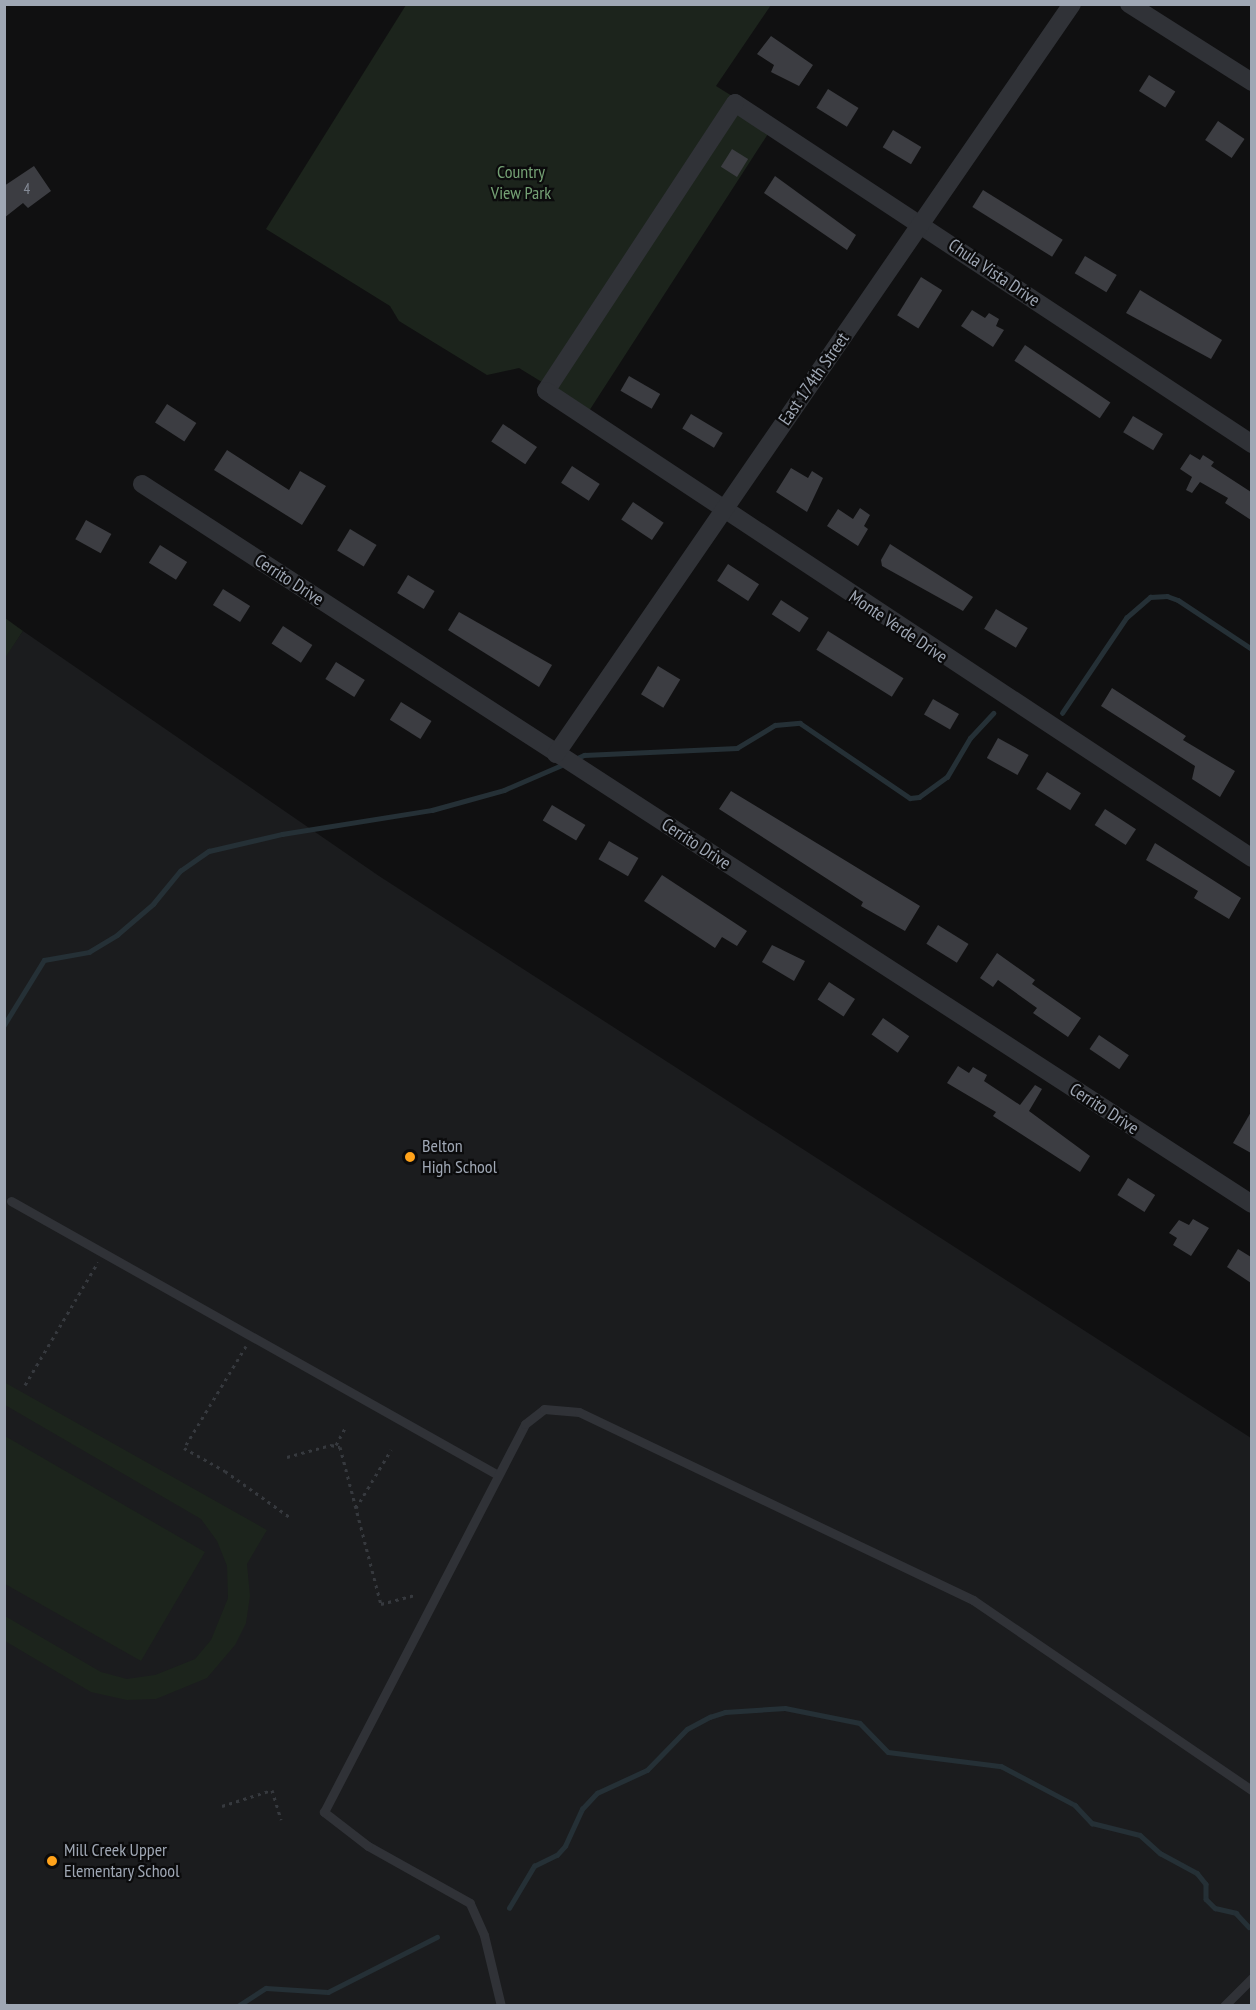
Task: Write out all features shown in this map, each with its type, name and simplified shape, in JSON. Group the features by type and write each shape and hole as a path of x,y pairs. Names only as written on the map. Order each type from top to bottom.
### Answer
{"street":[{"name":"East 174th Street","path":"556,754 1072,4"},
{"path":"1129,4 1251,82"},
{"name":"Chula Vista Drive","path":"546,391 735,103 1251,444"},
{"name":"Monte Verde Drive","path":"546,391 1251,858"},
{"name":"Cerrito Drive","path":"142,484 1251,1204"}],"lane":[{"path":"11,1201 498,1476"},
{"path":"501,2006 484,1935 470,1903 368,1846 324,1812 525,1424 544,1409 579,1412 973,1600 1251,1790"},
{"path":"1224,2006 1251,1978"}],"path":[{"path":"25,1385 103,1253"},
{"path":"252,1337 184,1448 225,1471 291,1518"},
{"path":"287,1457 336,1445 346,1426"},
{"path":"336,1445 340,1447 381,1604 414,1595"},
{"path":"356,1508 391,1450"},
{"path":"222,1806 272,1790 281,1820"}],"shaded area":[{"name":"Belton High School","path":"23,631 379,876 1251,1438 1252,2005 5,2006 4,658"}],"green space":[{"name":"Country View Park","path":"406,5 771,5 716,86 775,123 589,411 519,368 487,375 399,321 390,306 266,229"},
{"path":"5,618 23,631 5,658"},
{"path":"4,1382 267,1530 247,1564 250,1596 246,1623 235,1645 207,1678 156,1699 127,1700 91,1692 5,1641 5,1616 101,1672 127,1679 155,1675 195,1659 211,1640 228,1598 227,1566 217,1541 201,1519 5,1405"},
{"path":"5,1436 205,1552 141,1661 5,1584"}],"building":[{"path":"771,36 813,65 799,86 771,72 774,65 757,54"},
{"path":"1149,75 1175,91 1165,108 1139,91"},
{"path":"828,89 859,108 847,127 816,108"},
{"path":"1218,121 1245,139 1232,158 1205,140"},
{"path":"893,130 921,147 911,164 883,147"},
{"path":"732,149 748,159 737,177 721,167"},
{"path":"34,166 51,191 28,208 23,203 4,218 4,186"},
{"path":"775,176 856,235 847,250 764,193"},
{"path":"983,190 1063,240 1052,257 972,207"},
{"path":"1085,256 1117,275 1106,292 1075,273"},
{"path":"921,277 942,290 918,328 897,315"},
{"path":"1140,290 1222,340 1211,359 1126,313"},
{"path":"972,310 985,318 989,313 999,319 996,326 1004,330 993,347 961,326"},
{"path":"1025,345 1110,403 1100,418 1014,361"},
{"path":"629,376 660,394 652,409 620,391"},
{"path":"167,404 196,423 184,442 155,422"},
{"path":"691,414 723,433 714,448 682,429"},
{"path":"1133,416 1163,434 1153,450 1123,432"},
{"path":"503,424 537,447 525,464 491,441"},
{"path":"227,450 289,490 300,471 326,486 302,525 214,470"},
{"path":"1190,454 1200,460 1203,455 1214,462 1211,466 1251,492 1251,520 1225,503 1228,498 1200,482 1192,493 1186,490 1192,477 1180,469"},
{"path":"572,466 600,484 589,501 561,483"},
{"path":"791,468 808,478 812,471 823,478 807,512 776,492"},
{"path":"633,502 664,523 652,540 621,519"},
{"path":"860,508 870,515 864,526 868,529 858,546 827,526 838,509 853,519"},
{"path":"86,520 111,534 101,553 75,539"},
{"path":"350,529 377,545 364,566 337,550"},
{"path":"890,544 973,597 963,611 882,566 881,560"},
{"path":"160,545 187,562 176,580 149,563"},
{"path":"728,564 759,584 748,601 717,581"},
{"path":"408,575 435,591 424,609 397,593"},
{"path":"223,589 250,606 240,622 213,605"},
{"path":"781,600 809,618 799,632 772,614"},
{"path":"996,609 1028,628 1016,648 984,629"},
{"path":"459,612 552,665 539,687 448,630"},
{"path":"283,626 312,645 301,663 272,644"},
{"path":"828,631 903,678 892,697 816,650"},
{"path":"336,662 365,680 354,697 325,679"},
{"path":"658,666 680,679 663,708 641,694"},
{"path":"1112,688 1186,736 1183,740 1235,771 1220,797 1192,779 1195,766 1101,706"},
{"path":"933,699 959,714 950,730 924,715"},
{"path":"401,702 432,721 420,739 390,720"},
{"path":"998,738 1029,755 1017,775 987,758"},
{"path":"1047,772 1081,793 1070,810 1036,789"},
{"path":"731,791 920,906 905,931 861,906 863,902 719,809"},
{"path":"552,805 585,825 576,841 543,820"},
{"path":"1105,809 1136,829 1126,845 1095,825"},
{"path":"609,841 638,858 628,876 598,859"},
{"path":"1155,843 1241,898 1229,919 1194,898 1198,891 1146,860"},
{"path":"662,875 747,931 737,946 722,937 715,948 644,901"},
{"path":"938,925 969,944 957,963 926,944"},
{"path":"772,945 805,961 794,981 762,962"},
{"path":"997,953 1035,980 1032,984 1081,1018 1068,1037 1033,1013 1037,1008 998,980 993,987 980,978"},
{"path":"829,982 855,999 844,1016 818,1000"},
{"path":"883,1018 909,1036 898,1053 872,1034"},
{"path":"1099,1035 1129,1055 1119,1069 1089,1049"},
{"path":"958,1066 969,1073 973,1067 987,1075 984,1081 1020,1105 1035,1085 1042,1089 1029,1111 1090,1156 1080,1172 993,1116 996,1112 947,1083"},
{"path":"1251,1112 1251,1153 1233,1143"},
{"path":"1128,1178 1155,1195 1145,1212 1117,1195"},
{"path":"1193,1219 1209,1228 1191,1256 1173,1245 1177,1238 1169,1233 1179,1220 1189,1225"},
{"path":"1238,1249 1251,1257 1251,1283 1227,1267"}],"waterway":[{"path":"1062,713 1126,618 1150,597 1167,596 1178,600 1252,649"},
{"path":"575,759 584,755 737,748 775,725 800,723 910,798 919,797 947,777 970,738 993,713"},
{"path":"4,1025 44,960 89,952 117,935 153,904 180,871 209,851 282,834 432,810 504,790 564,764"},
{"path":"509,1908 534,1866 557,1855 565,1846 582,1809 597,1793 647,1770 687,1729 710,1717 725,1712 785,1708 860,1723 888,1752 1001,1766 1075,1805 1092,1823 1140,1835 1160,1853 1197,1873 1206,1884 1206,1899 1215,1908 1236,1913 1249,1927"},
{"path":"238,2006 266,1988 328,1992 437,1937"},
{"path":"4,2003 7,2006"},
{"path":"173,2006 185,2006"}],"place":[{"name":"Belton High School","path":"410,1157"},
{"name":"Mill Creek Upper Elementary School","path":"52,1861"}]}
